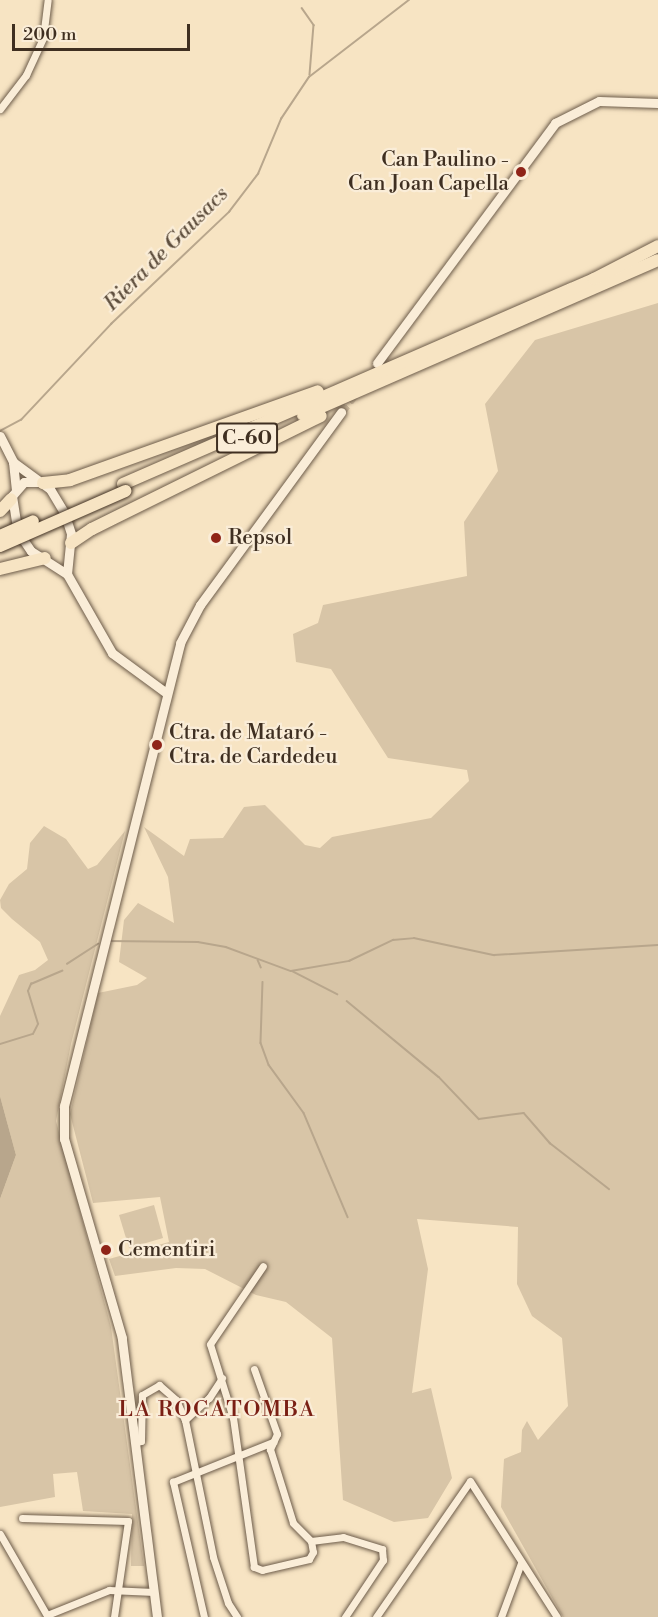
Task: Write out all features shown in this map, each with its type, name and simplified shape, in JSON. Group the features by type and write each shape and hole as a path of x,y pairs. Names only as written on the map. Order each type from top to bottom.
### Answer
{"highway":[{"name":"C-60","path":"369,382 594,279 658,246"},
{"name":"C-60","path":"0,546 124,488 658,260"},
{"path":"40,483 70,480 339,384 369,382"},
{"path":"70,546 92,529 338,407 369,382"},
{"name":"C-60","path":"0,536 124,488"},
{"path":"0,511 13,494"},
{"path":"0,569 46,559"}],"street":[{"path":"0,109 26,75 43,38 48,0"},
{"path":"377,363 555,123 599,102 658,103"},
{"path":"157,1617 122,1338 64,1139 63,1116 165,692 180,643 200,605 341,412"},
{"path":"1,439 13,462 40,483 64,512 70,546 67,574"},
{"path":"13,462 13,494 18,532 32,551 67,574 112,653 165,692"},
{"path":"13,494 24,482 40,483"},
{"path":"46,559 60,558 70,546"},
{"path":"254,1370 277,1434 270,1449 293,1522 311,1541 313,1552 309,1559 262,1570 254,1567 239,1454 211,1338 263,1266"},
{"path":"184,1420 209,1398 222,1378"},
{"path":"136,1442 141,1441 142,1395 150,1387 159,1385 168,1390 184,1420 198,1474 213,1557 228,1603 237,1617"},
{"path":"204,1617 173,1482 198,1474 239,1454 273,1442"},
{"path":"376,1617 470,1481 557,1617"},
{"path":"22,1518 128,1521 114,1617"},
{"path":"0,1534 48,1616 109,1590 154,1592"},
{"path":"311,1541 343,1537 382,1549 382,1560 345,1617"},
{"path":"501,1617 521,1563"}],"shaded area":[{"path":"658,303 658,1617 563,1617 501,1507 504,1459 521,1452 522,1430 527,1421 538,1440 568,1406 562,1338 532,1316 517,1284 518,1227 417,1219 428,1269 412,1393 431,1388 452,1478 428,1518 394,1522 343,1500 332,1338 286,1302 256,1295 205,1269 176,1268 115,1276 109,1259 169,1242 160,1197 93,1203 70,1114 98,993 137,985 147,978 119,962 124,920 138,903 174,923 168,877 144,827 184,856 190,839 223,838 244,807 265,805 305,845 320,848 332,837 431,818 469,781 467,770 388,758 331,669 296,662 293,634 318,623 323,605 467,576 464,522 498,471 485,404 535,340"},
{"path":"44,826 66,839 88,869 97,865 125,831 71,1044 56,1121 111,1327 144,1566 131,1566 132,1514 83,1511 77,1472 53,1474 55,1497 0,1507 0,1199 16,1155 0,1096 0,1016 19,975 35,970 48,960 40,942 1,908 0,900 9,884 27,869 30,843"},
{"path":"0,1096 16,1155 0,1199"},
{"path":"154,1205 163,1238 129,1248 119,1215"}],"waterway":[{"name":"Riera de Gausacs","path":"0,431 21,420 111,324 229,212 258,174 281,119 309,77 409,0"},
{"path":"302,8 314,25 310,75"},
{"path":"108,941 198,942 226,947 291,971 349,961 393,940 414,938 494,955 658,945"},
{"path":"67,964 98,944"},
{"path":"258,960 261,967"},
{"path":"0,1044 33,1034 38,1024 28,991 31,984 62,971"},
{"path":"292,971 337,994"},
{"path":"263,982 261,1043 269,1065 304,1113 348,1217"},
{"path":"347,1001 439,1077 479,1119 524,1113 550,1143 609,1189"}],"tunnel":[{"path":"341,412 356,392"}],"place":[{"name":"Can Paulino - Can Joan Capella","path":"521,172"},
{"name":"Repsol","path":"216,538"},
{"name":"Ctra. de Mataró - Ctra. de Cardedeu","path":"157,745"},
{"name":"Cementiri","path":"106,1250"}],"district":[{"name":"LA ROCATOMBA","path":"217,1410"}]}
